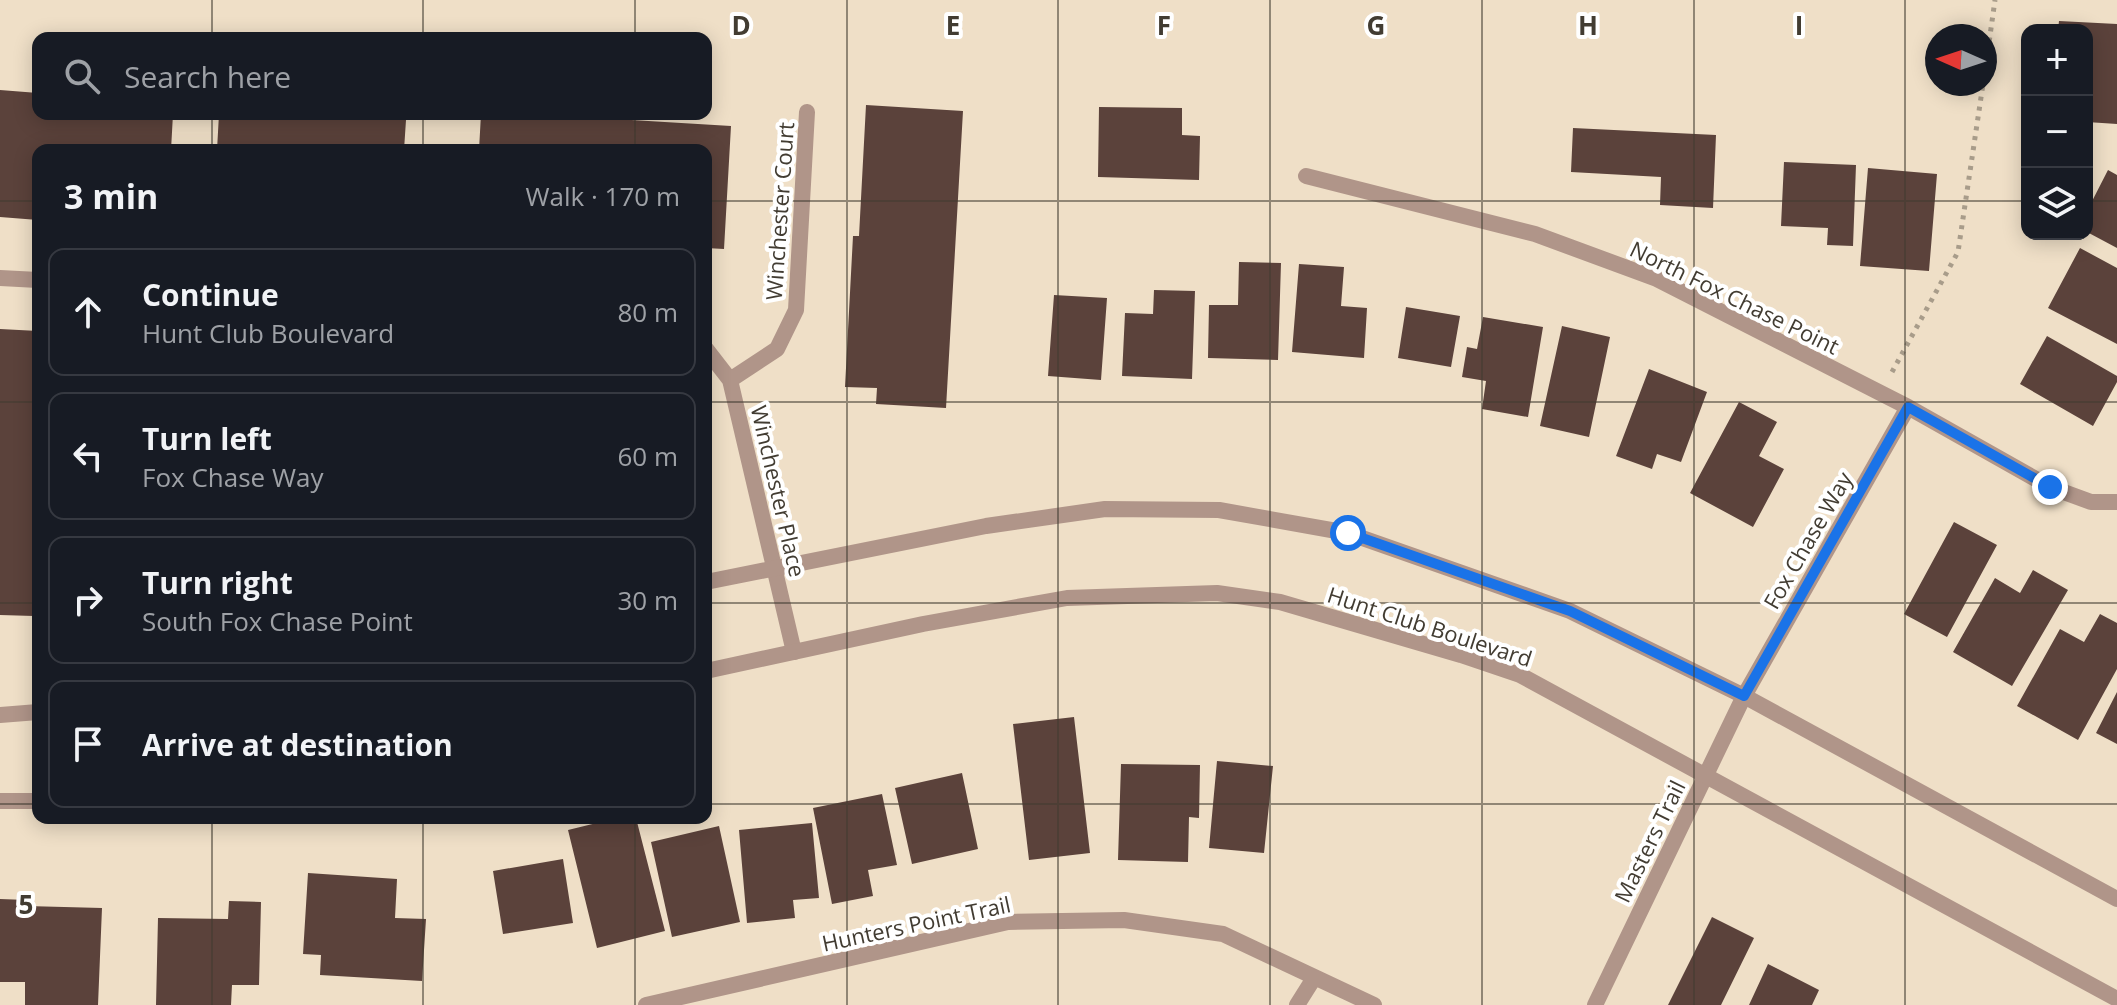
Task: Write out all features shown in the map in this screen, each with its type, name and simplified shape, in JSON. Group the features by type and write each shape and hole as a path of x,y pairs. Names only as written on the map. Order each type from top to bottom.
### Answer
{"street":[{"name":"Winchester Court","path":"730,380 777,349 796,310 807,112"},
{"name":"North Fox Chase Point","path":"1306,176 1535,234 1657,279 1908,407 2050,487 2091,502 2117,502"},
{"path":"0,278 32,280"},
{"name":"Winchester Place","path":"712,357 730,380 794,652"},
{"name":"Fox Chase Way","path":"1744,696 1908,407"},
{"path":"712,581 986,526 1105,509 1219,510 1348,533 1570,611 1744,696 2117,899"},
{"name":"Hunt Club Boulevard","path":"712,670 923,624 1067,598 1217,593 1280,602 1520,675 2117,999"},
{"name":"Masters Trail","path":"1595,1005 1744,696"},
{"path":"0,715 32,712"},
{"path":"0,801 32,801"},
{"name":"Hunters Point Trail","path":"646,1005 1008,922 1124,920 1223,934 1374,1005"},
{"path":"1297,1005 1314,978"}],"path":[{"path":"1992,24 1995,0"},
{"path":"1881,393 1958,252 1981,96"}],"building":[{"path":"2059,21 2117,24 2117,124 2093,122 2093,24 2059,24"},
{"path":"0,90 32,93 32,120 173,120 171,144 32,144 32,220 0,217"},
{"path":"866,105 963,111 946,408 876,404 877,388 845,387 853,236 859,236"},
{"path":"1099,107 1182,108 1182,135 1200,136 1199,180 1098,177"},
{"path":"219,120 406,120 404,144 217,144"},
{"path":"481,120 632,120 731,126 724,249 712,248 712,144 479,144"},
{"path":"1573,128 1716,135 1713,208 1660,205 1661,177 1571,172"},
{"path":"1784,162 1856,165 1853,246 1827,245 1828,228 1781,226"},
{"path":"1868,168 1937,174 1929,271 1860,266"},
{"path":"2108,170 2117,175 2117,248 2093,235 2093,199"},
{"path":"2080,248 2117,268 2117,344 2048,308"},
{"path":"1239,262 1281,263 1278,360 1208,358 1209,305 1238,305"},
{"path":"1299,264 1344,267 1341,306 1367,308 1364,358 1292,352"},
{"path":"1154,290 1195,291 1192,379 1122,376 1125,313 1153,314"},
{"path":"1054,295 1107,298 1101,380 1048,376"},
{"path":"1406,307 1460,316 1451,367 1398,358"},
{"path":"1483,317 1543,327 1528,417 1482,409 1486,381 1462,377 1467,347 1477,349"},
{"path":"1562,326 1610,337 1589,437 1540,426"},
{"path":"0,329 32,331 32,616 0,615"},
{"path":"2047,336 2117,376 2117,382 2093,426 2020,384"},
{"path":"1649,369 1707,392 1681,462 1657,454 1652,469 1616,456"},
{"path":"1739,402 1777,422 1759,456 1784,469 1753,527 1690,493"},
{"path":"1954,522 1997,545 1947,637 1904,614"},
{"path":"2033,570 2068,590 2012,686 1953,652 1995,578 2020,593"},
{"path":"2100,614 2117,623 2117,669 2078,740 2017,706 2060,629 2084,642"},
{"path":"2117,692 2117,744 2096,733"},
{"path":"1074,717 1090,853 1029,860 1013,724"},
{"path":"1217,761 1273,766 1264,853 1209,848"},
{"path":"1121,764 1200,765 1199,818 1189,817 1188,862 1118,860"},
{"path":"962,773 978,849 912,864 895,788"},
{"path":"882,794 897,865 868,870 873,896 832,904 813,808"},
{"path":"812,823 819,898 793,900 795,918 747,923 739,830"},
{"path":"592,824 638,824 665,931 597,948 568,830"},
{"path":"719,826 740,922 672,937 651,842"},
{"path":"563,859 573,923 503,934 493,871"},
{"path":"308,873 397,879 395,918 426,919 422,981 320,975 321,955 303,954"},
{"path":"0,899 27,900 26,906 102,908 98,1005 25,1005 25,982 0,982"},
{"path":"229,901 261,902 259,985 232,985 231,1005 156,1005 158,918 228,919"},
{"path":"1712,917 1754,938 1721,1005 1668,1005"},
{"path":"1768,964 1819,990 1812,1005 1749,1005"}],"route":[{"path":"1348,533 1570,611 1744,696 1908,407 2050,487"}]}
